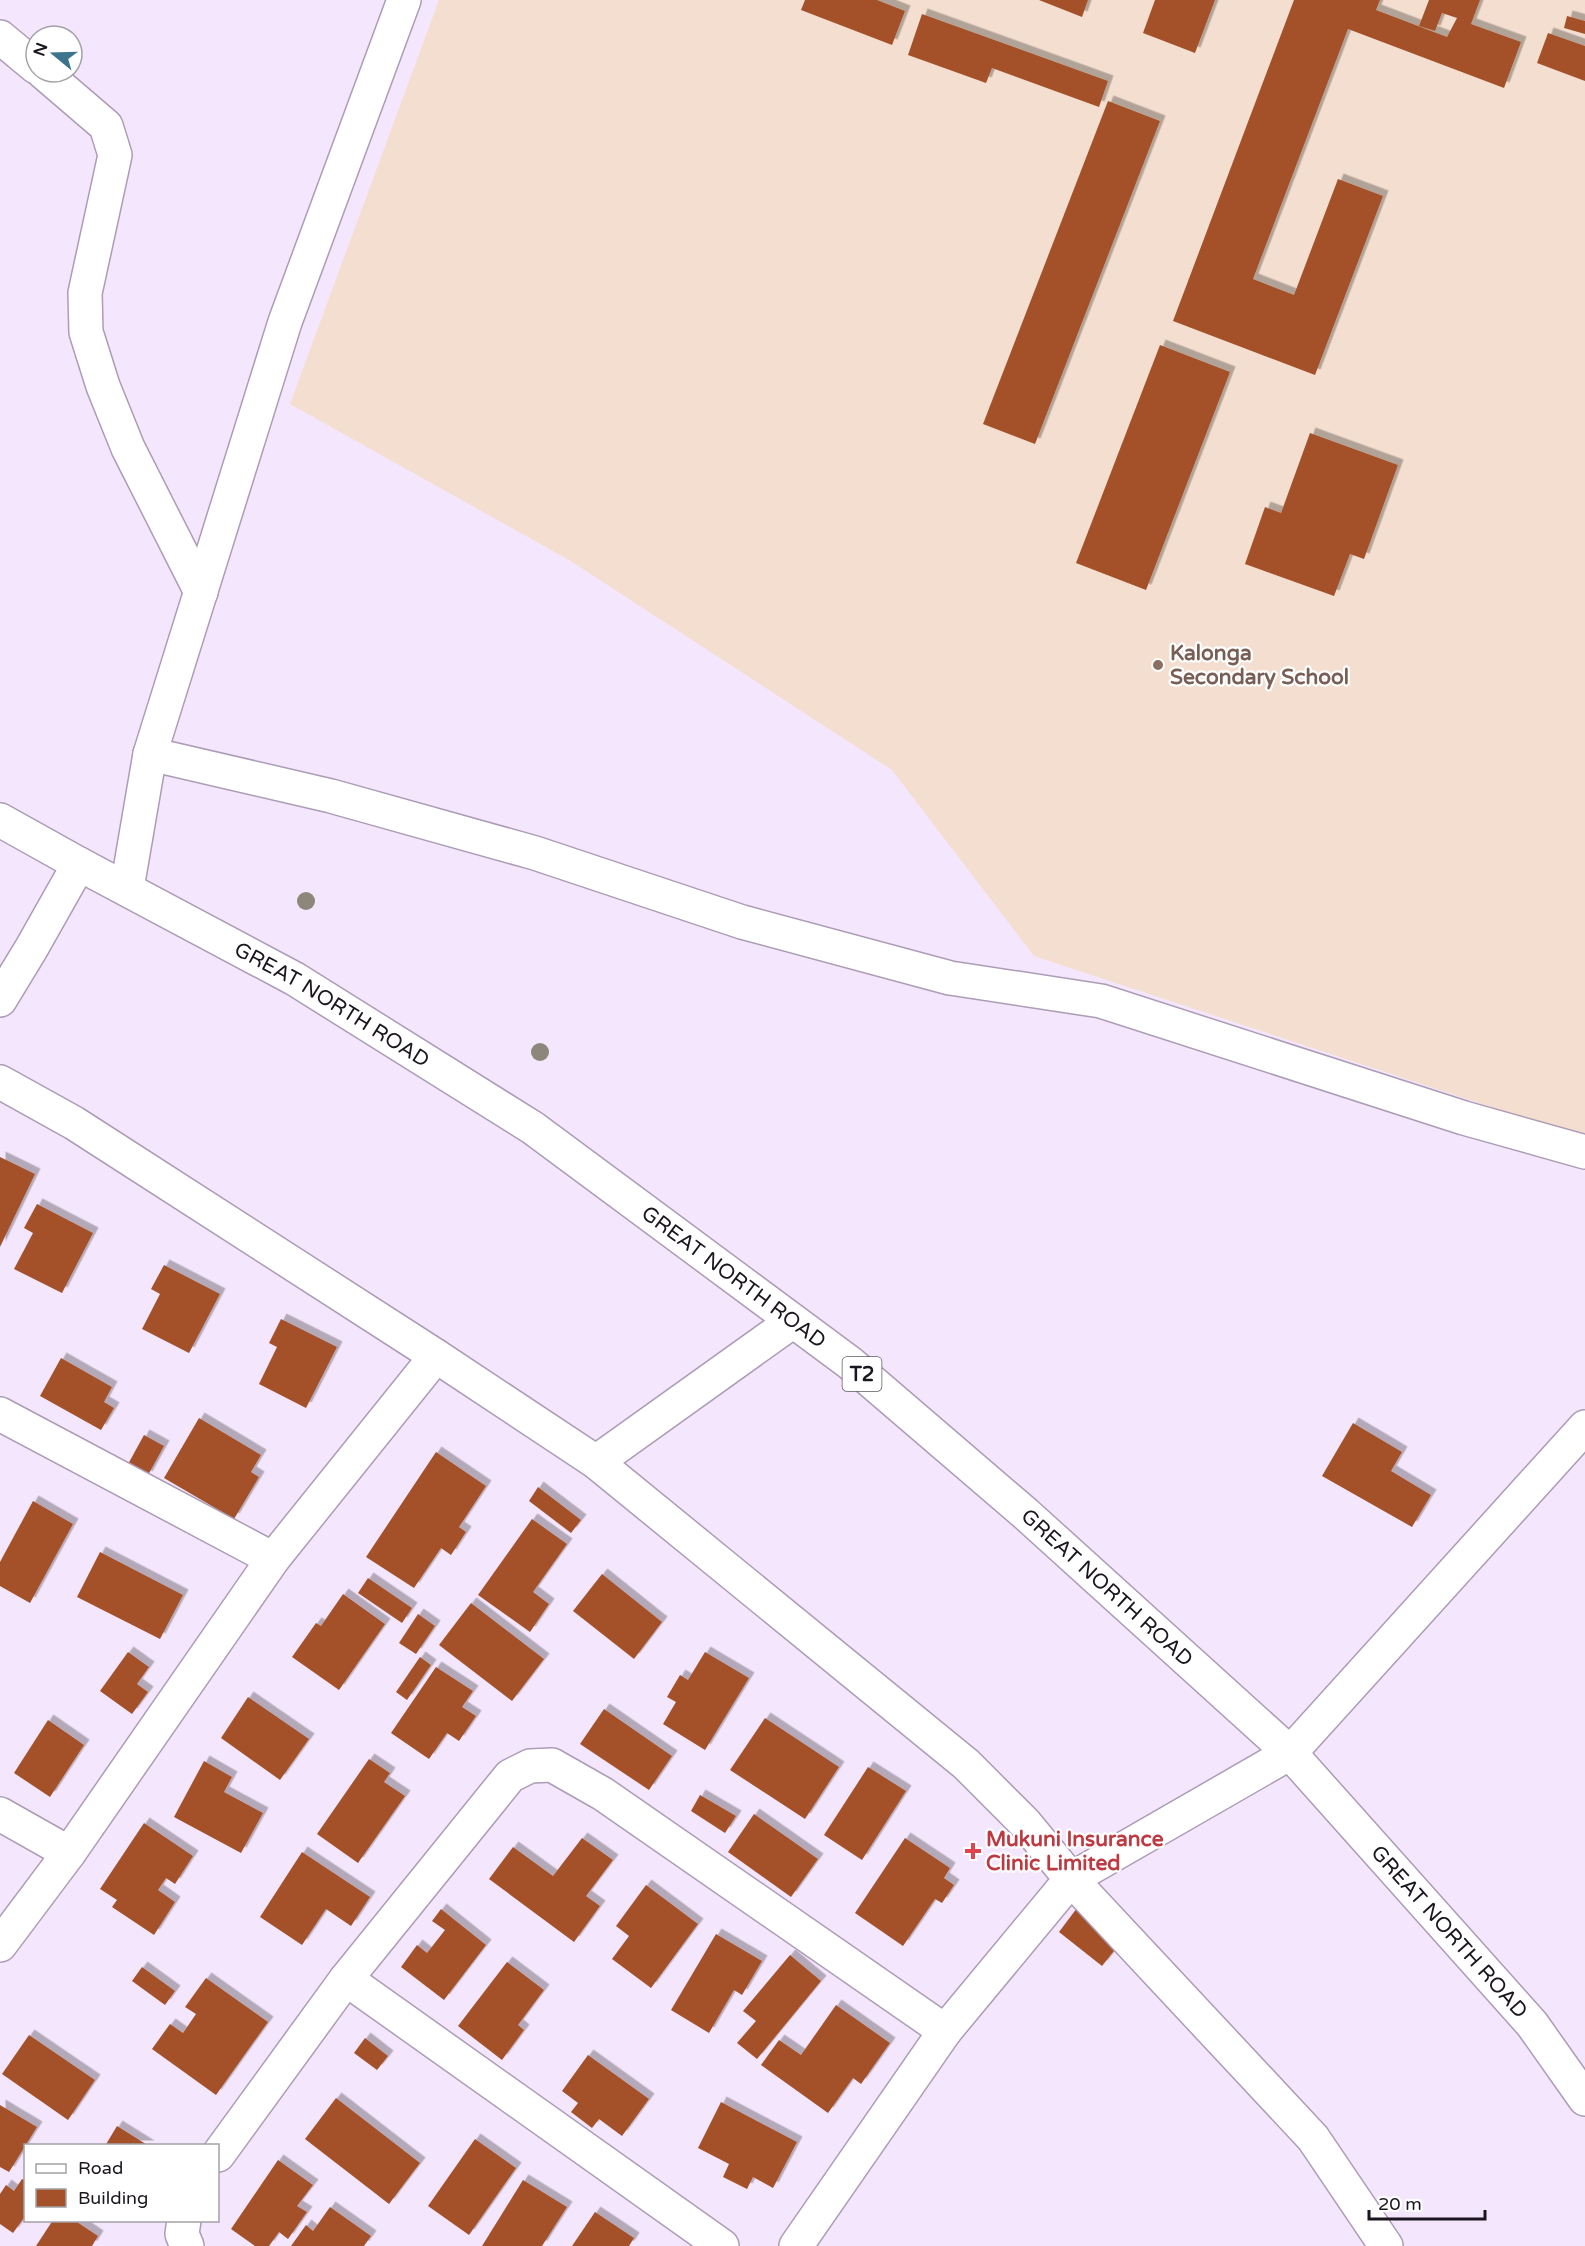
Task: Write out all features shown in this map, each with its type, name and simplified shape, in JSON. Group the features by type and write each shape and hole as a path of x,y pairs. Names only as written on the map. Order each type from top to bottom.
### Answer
{"main road":[{"path":"127,888 150,754 285,322 404,0"},
{"path":"0,37 24,57"},
{"path":"57,84 106,126 115,155 86,293 86,332 103,386 128,448 201,592"},
{"path":"150,754 354,802 535,853 742,922 950,978 1101,1001 1464,1118 1585,1152"},
{"name":"GREAT NORTH ROAD","path":"0,820 295,979 533,1128 850,1363 1026,1514 1290,1754 1532,2024 1585,2099"},
{"path":"0,1000 79,864"},
{"path":"0,1082 74,1123 596,1462 966,1764 1025,1823 1071,1879 1313,2138 1386,2246"},
{"path":"596,1462 793,1321"},
{"path":"0,1945 69,1852 273,1559 436,1356"},
{"path":"0,1414 273,1559"},
{"path":"796,2246 945,2031 1071,1879 1290,1754 1585,1427"},
{"path":"219,2154 346,1979 510,1776 530,1766 552,1765 603,1794 945,2031"},
{"path":"0,1814 69,1852"},
{"path":"346,1979 722,2246"},
{"path":"184,2222 182,2234 187,2246"}],"shaded area":[{"name":"Kalonga Secondary School","path":"439,0 1585,0 1585,1138 1034,956 892,770 569,560 290,404"}],"building":[{"path":"805,0 877,0 905,11 892,45 801,10"},
{"path":"1039,0 1088,0 1082,17"},
{"path":"1155,0 1215,0 1195,53 1143,33"},
{"path":"1294,0 1380,0 1376,10 1447,37 1457,18 1442,13 1435,31 1419,26 1429,0 1480,0 1471,24 1521,42 1504,88 1348,29 1253,279 1294,295 1338,179 1383,196 1315,375 1173,321"},
{"path":"922,14 1108,81 1099,107 992,68 986,83 908,55"},
{"path":"1567,16 1585,21 1585,34 1564,28"},
{"path":"1548,33 1585,46 1585,81 1537,63"},
{"path":"1108,101 1160,121 1035,444 983,424"},
{"path":"1160,345 1230,372 1146,590 1076,563"},
{"path":"1310,433 1398,465 1364,559 1350,554 1334,596 1245,564 1265,507 1281,513"},
{"path":"0,1157 35,1174 0,1247"},
{"path":"37,1204 93,1233 62,1293 14,1269 33,1233 24,1228"},
{"path":"164,1265 220,1294 189,1353 142,1329 160,1294 151,1289"},
{"path":"281,1319 337,1347 306,1408 259,1384 277,1347 269,1343"},
{"path":"61,1358 112,1387 104,1402 114,1408 101,1430 40,1396"},
{"path":"199,1418 261,1455 251,1472 259,1477 234,1519 164,1478"},
{"path":"1353,1423 1402,1452 1391,1471 1431,1495 1412,1527 1322,1476"},
{"path":"144,1435 164,1446 147,1477 127,1466"},
{"path":"436,1452 486,1486 459,1527 466,1532 451,1555 441,1548 414,1588 366,1557"},
{"path":"538,1487 581,1520 571,1533 529,1501"},
{"path":"33,1501 73,1524 30,1603 0,1586 0,1562"},
{"path":"532,1519 567,1544 533,1592 549,1604 530,1632 478,1595"},
{"path":"100,1552 183,1595 160,1639 77,1597"},
{"path":"602,1574 662,1622 634,1659 573,1611"},
{"path":"368,1578 412,1608 402,1623 358,1593"},
{"path":"343,1594 385,1624 339,1690 292,1657 316,1623 321,1626"},
{"path":"471,1603 544,1659 512,1701 439,1645"},
{"path":"418,1614 435,1626 416,1654 399,1643"},
{"path":"128,1652 149,1667 137,1684 148,1692 132,1714 100,1691"},
{"path":"705,1652 749,1678 705,1750 663,1724 676,1702 667,1697 680,1675 688,1680"},
{"path":"420,1657 431,1665 407,1700 396,1692"},
{"path":"436,1667 473,1691 462,1707 476,1716 459,1741 447,1733 429,1759 391,1733"},
{"path":"248,1697 309,1739 280,1780 221,1738"},
{"path":"604,1709 672,1756 649,1790 580,1744"},
{"path":"765,1718 839,1767 805,1819 730,1770"},
{"path":"48,1720 84,1745 50,1797 14,1773"},
{"path":"369,1759 390,1773 384,1782 405,1796 358,1863 317,1834"},
{"path":"204,1761 232,1777 224,1792 263,1813 241,1853 174,1817"},
{"path":"868,1767 906,1791 862,1860 824,1835"},
{"path":"700,1795 736,1816 725,1833 691,1811"},
{"path":"754,1814 818,1859 791,1897 728,1852"},
{"path":"144,1823 193,1856 175,1884 166,1878 158,1890 175,1902 154,1935 112,1907 117,1900 100,1889"},
{"path":"582,1838 613,1860 586,1896 600,1906 574,1942 489,1879 513,1847 553,1876"},
{"path":"905,1838 950,1868 944,1878 954,1885 942,1903 935,1899 903,1946 855,1913"},
{"path":"302,1852 370,1897 351,1926 326,1909 302,1945 260,1917"},
{"path":"646,1885 698,1924 651,1988 612,1959 629,1936 616,1926"},
{"path":"1077,1908 1121,1942 1102,1966 1059,1932"},
{"path":"441,1909 486,1945 444,2000 401,1967 417,1945 427,1953 445,1930 432,1921"},
{"path":"716,1934 762,1961 742,1995 734,1990 709,2033 671,2010"},
{"path":"790,1955 821,1981 757,2059 737,2043 756,2021 743,2011"},
{"path":"507,1962 544,1990 518,2025 524,2030 502,2060 458,2026"},
{"path":"142,1967 175,1991 165,2005 132,1981"},
{"path":"206,1978 268,2022 216,2095 152,2049 170,2024 183,2033 196,2014 185,2007"},
{"path":"836,2005 890,2043 861,2084 853,2078 828,2113 761,2065 779,2040 801,2055"},
{"path":"29,2035 95,2080 68,2120 2,2074"},
{"path":"365,2038 388,2056 377,2070 354,2053"},
{"path":"588,2055 649,2099 622,2136 599,2119 592,2128 571,2112 578,2103 562,2091"},
{"path":"336,2098 420,2163 389,2204 305,2139"},
{"path":"721,2102 797,2142 773,2188 753,2177 747,2189 723,2177 729,2164 698,2148"},
{"path":"0,2105 37,2127 26,2144 24,2144 24,2148 9,2172 0,2167"},
{"path":"117,2126 146,2144 106,2144"},
{"path":"475,2139 516,2168 469,2235 428,2206"},
{"path":"278,2160 313,2185 297,2206 307,2212 288,2239 279,2232 269,2246 255,2246 231,2229"},
{"path":"22,2179 24,2180 24,2218 13,2233 0,2224 0,2194 6,2185 14,2191"},
{"path":"523,2180 567,2207 542,2246 482,2246"},
{"path":"330,2207 371,2236 364,2246 291,2246 306,2225 313,2231"},
{"path":"595,2212 634,2238 629,2246 572,2246"},
{"path":"52,2222 77,2222 98,2236 92,2246 36,2246"}],"place":[{"name":"Kalonga Secondary School","path":"1158,665"},
{"name":"Mukuni Insurance Clinic Limited","path":"973,1851"}]}
